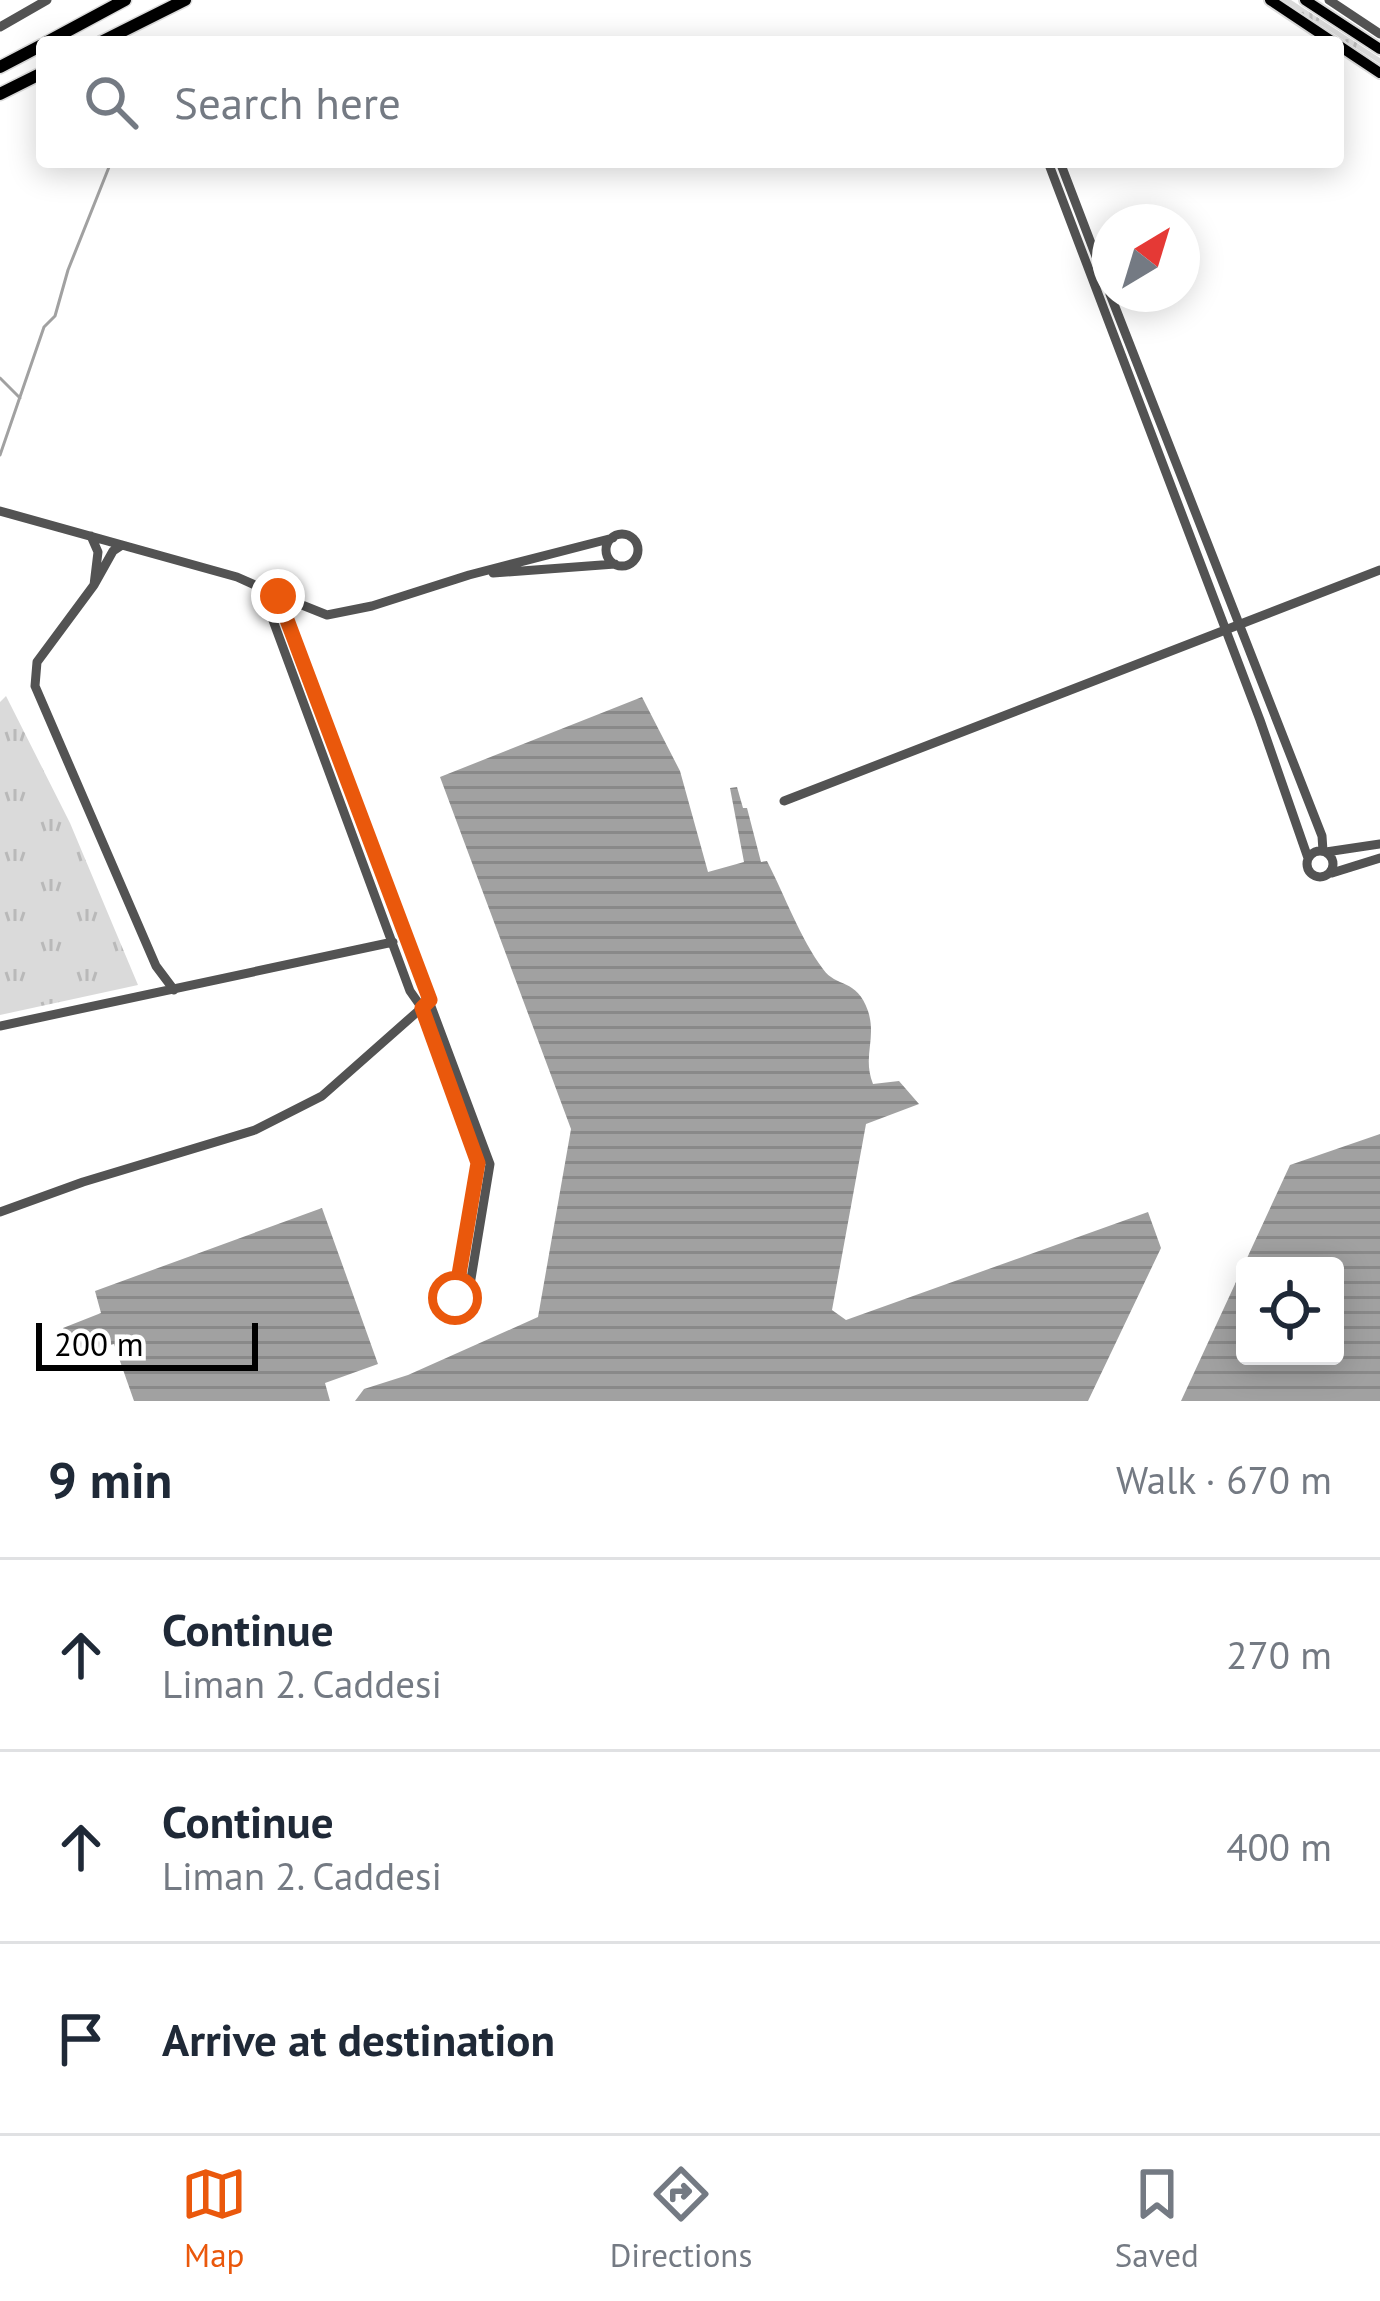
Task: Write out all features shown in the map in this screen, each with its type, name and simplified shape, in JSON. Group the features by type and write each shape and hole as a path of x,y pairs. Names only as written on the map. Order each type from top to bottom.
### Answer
{"highway":[{"path":"56,36 125,0"},
{"path":"113,36 184,0"},
{"path":"0,68 36,48"},
{"path":"0,94 36,76"}],"main road":[{"path":"1270,0 1324,36"},
{"path":"1313,2 1380,49"},
{"path":"1344,49 1380,73"}],"street":[{"path":"0,26 32,4 47,0"},
{"path":"1329,0 1380,34"},
{"path":"1050,168 1261,720 1310,873 1320,878 1380,858"},
{"path":"1062,168 1092,246"},
{"path":"1117,312 1322,836 1324,852 1333,866 1327,875"},
{"path":"0,511 237,577 327,615 372,606 470,574 622,535 632,538 638,552 630,564 470,574"},
{"path":"91,536 98,551 94,585"},
{"path":"613,538 606,551 614,564"},
{"path":"122,545 112,550 94,585 38,662 35,686 156,966 174,990"},
{"path":"784,802 1380,570"},
{"path":"261,588 410,991 426,1004 490,1164 468,1297 462,1302 455,1294 478,1163 426,1004 402,926 278,596"},
{"path":"304,706 317,700"},
{"path":"1261,720 1274,716"},
{"path":"1308,858 1380,844"},
{"path":"0,1026 174,990 391,936 402,926"},
{"path":"0,1212 255,1130 322,1096 426,1004"}],"green space":[{"path":"1282,0 1291,0 1380,58 1380,64 1344,36"},
{"path":"6,696 70,823 138,985 0,1015 0,702"}],"shaded area":[{"path":"642,697 680,771 708,872 744,862 730,788 737,787 761,862 767,861 815,957 828,975 863,1000 870,1021 873,1084 899,1081 919,1104 866,1124 832,1310 846,1320 1148,1212 1161,1248 1088,1401 355,1401 364,1389 408,1375 538,1317 571,1129 440,777"},
{"path":"1380,1134 1380,1401 1181,1401 1236,1282 1236,1365 1344,1365 1344,1257 1248,1257 1290,1165"},
{"path":"322,1208 378,1364 325,1383 330,1401 134,1401 114,1344 73,1357 63,1328 101,1313 95,1291"}],"waterway":[{"path":"0,455 44,327 55,316 109,168"},
{"path":"0,378 20,398"}],"route":[{"path":"278,596 430,1000 422,1008 478,1163 455,1298"}]}
